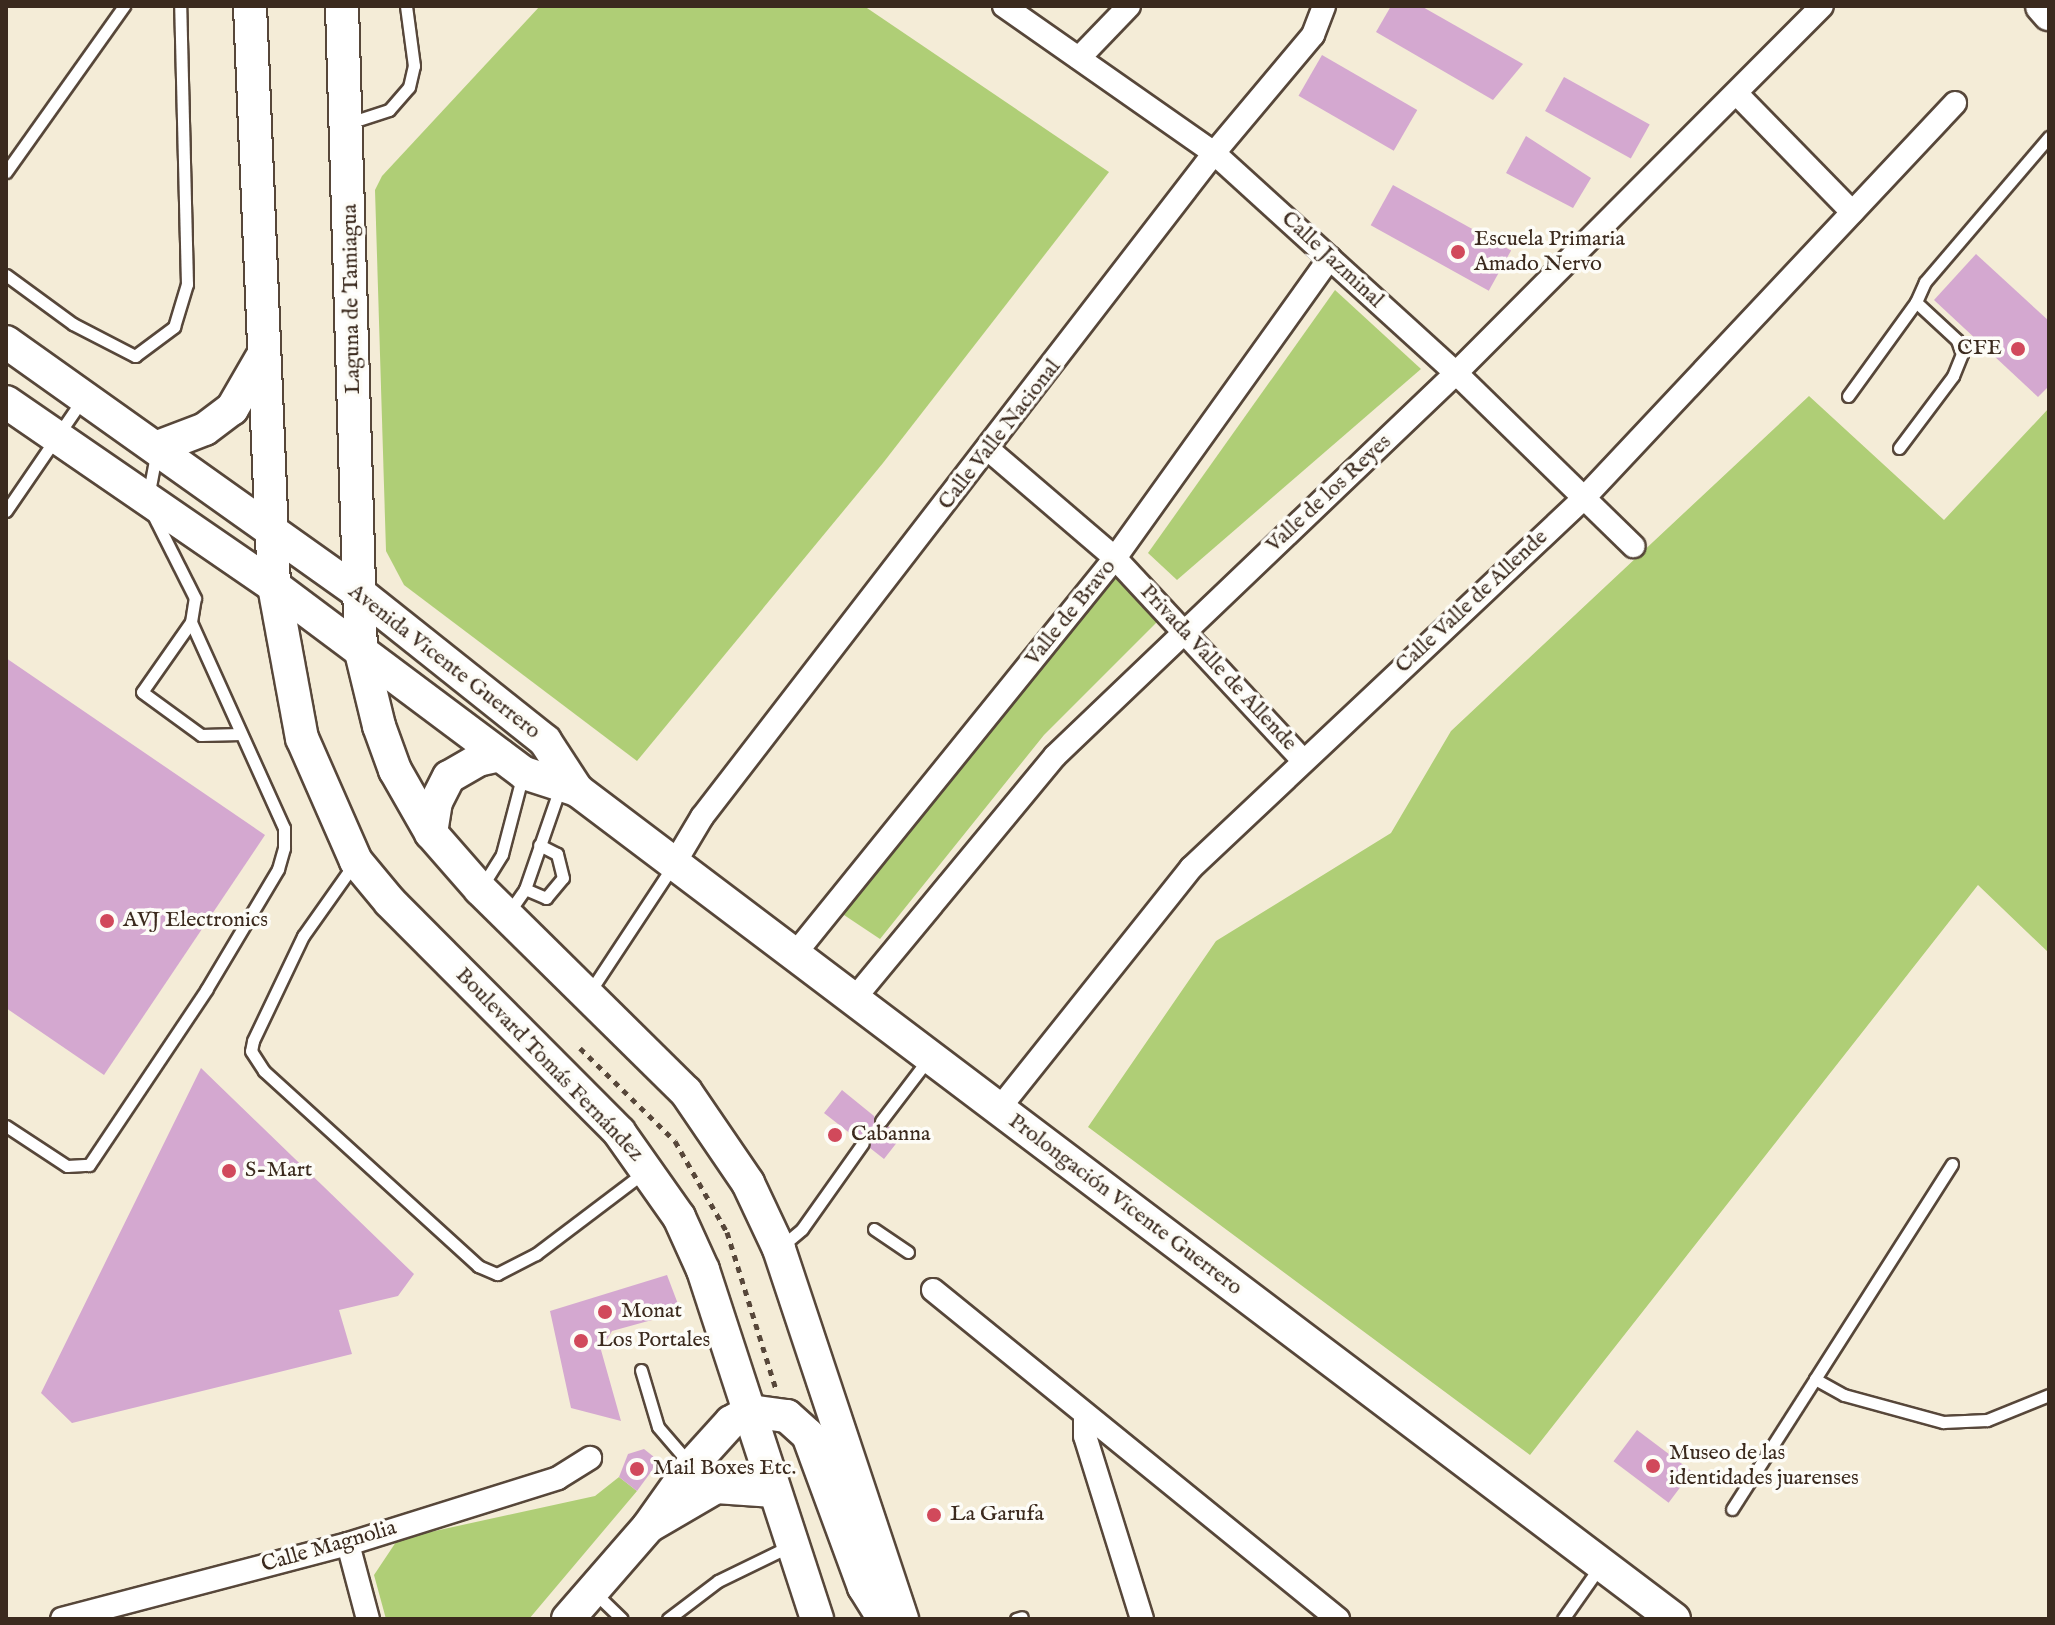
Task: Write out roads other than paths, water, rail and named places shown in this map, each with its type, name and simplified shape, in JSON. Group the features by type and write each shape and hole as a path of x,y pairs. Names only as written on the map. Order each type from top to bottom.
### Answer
{"main road":[{"path":"250,6 270,531"},
{"name":"Laguna de Tamiagua","path":"342,6 349,123 358,592"},
{"path":"2042,6 2049,14"},
{"name":"Avenida Vicente Guerrero","path":"6,342 158,447 358,592 545,741 569,789"},
{"path":"158,447 205,429 232,409 262,356"},
{"name":"Avenida Vicente Guerrero","path":"6,402 274,586 511,764 569,789"},
{"name":"Boulevard Tomás Fernández","path":"270,531 274,586 302,738 356,861 648,1169 703,1270 817,1619"},
{"path":"358,592 361,652 395,770 431,833 480,889 516,902 589,993 686,1092 716,1130 779,1249 902,1619"},
{"path":"431,833 436,802 449,777 478,760 511,764"},
{"name":"Prolongación Vicente Guerrero","path":"569,789 854,999 1674,1619"},
{"path":"568,1619 648,1527 692,1465 731,1422 750,1411 787,1416 808,1435 864,1587 884,1619"},
{"path":"648,1527 716,1487 774,1491"}],"street":[{"name":"Calle Jazminal","path":"1004,6 1214,153 1456,373 1633,546"},
{"path":"1079,58 1129,6"},
{"name":"Calle Valle Nacional","path":"674,864 702,817 989,450 1214,153 1313,35 1324,6"},
{"name":"Valle de los Reyes","path":"854,999 1055,756 1456,373 1822,6"},
{"path":"1737,94 1852,212"},
{"name":"Calle Valle de Allende","path":"998,1110 1151,912 1303,760 1584,498 1955,103"},
{"name":"Valle de Bravo","path":"794,955 1115,558 1330,258"},
{"name":"Privada Valle de Allende","path":"989,450 1115,558 1303,760"},
{"path":"933,1290 1085,1417 1338,1619"},
{"path":"1085,1417 1085,1436 1142,1619"},
{"name":"Calle Magnolia","path":"62,1619 348,1544 558,1478 590,1458"},
{"path":"348,1544 368,1619"}],"lane":[{"path":"6,172 124,6"},
{"path":"6,275 73,324 135,356 174,327 187,284 180,6"},
{"path":"349,123 389,110 409,87 414,66 406,6"},
{"path":"1848,396 1916,302 1937,265 2049,137"},
{"path":"1899,448 1953,376 1962,354 1957,340 1916,302"},
{"path":"6,511 84,396"},
{"path":"158,447 148,500 160,535 195,598 191,622 142,692 201,735 241,734"},
{"path":"6,1126 67,1166 89,1165 206,990 278,869 284,848 284,828 191,622"},
{"path":"480,889 502,854 511,764"},
{"path":"539,845 557,854 563,878 546,898 516,902 539,845 569,789"},
{"path":"356,861 303,936 253,1041 251,1051 264,1071 478,1266 497,1274 536,1254 648,1169"},
{"path":"589,993 674,864"},
{"path":"881,1121 929,1057"},
{"path":"779,1249 802,1229 863,1143"},
{"path":"1732,1509 1952,1164"},
{"path":"874,1229 908,1252"},
{"path":"641,1370 658,1427 692,1465"},
{"path":"1815,1379 1844,1395 1943,1422 1987,1420 2049,1395"},
{"path":"668,1619 718,1581 792,1545"},
{"path":"1563,1619 1601,1564"},
{"path":"592,1590 622,1619"}],"place":[{"name":"Escuela Primaria Amado Nervo","path":"1458,252"},
{"name":"CFE","path":"2018,349"},
{"name":"AVJ Electronics","path":"107,921"},
{"name":"Cabanna","path":"835,1135"},
{"name":"S-Mart","path":"229,1171"},
{"name":"Monat","path":"605,1312"},
{"name":"Los Portales","path":"581,1341"},
{"name":"Museo de las identidades juarenses","path":"1653,1466"},
{"name":"Mail Boxes Etc.","path":"637,1469"},
{"name":"La Garufa","path":"934,1515"}]}
